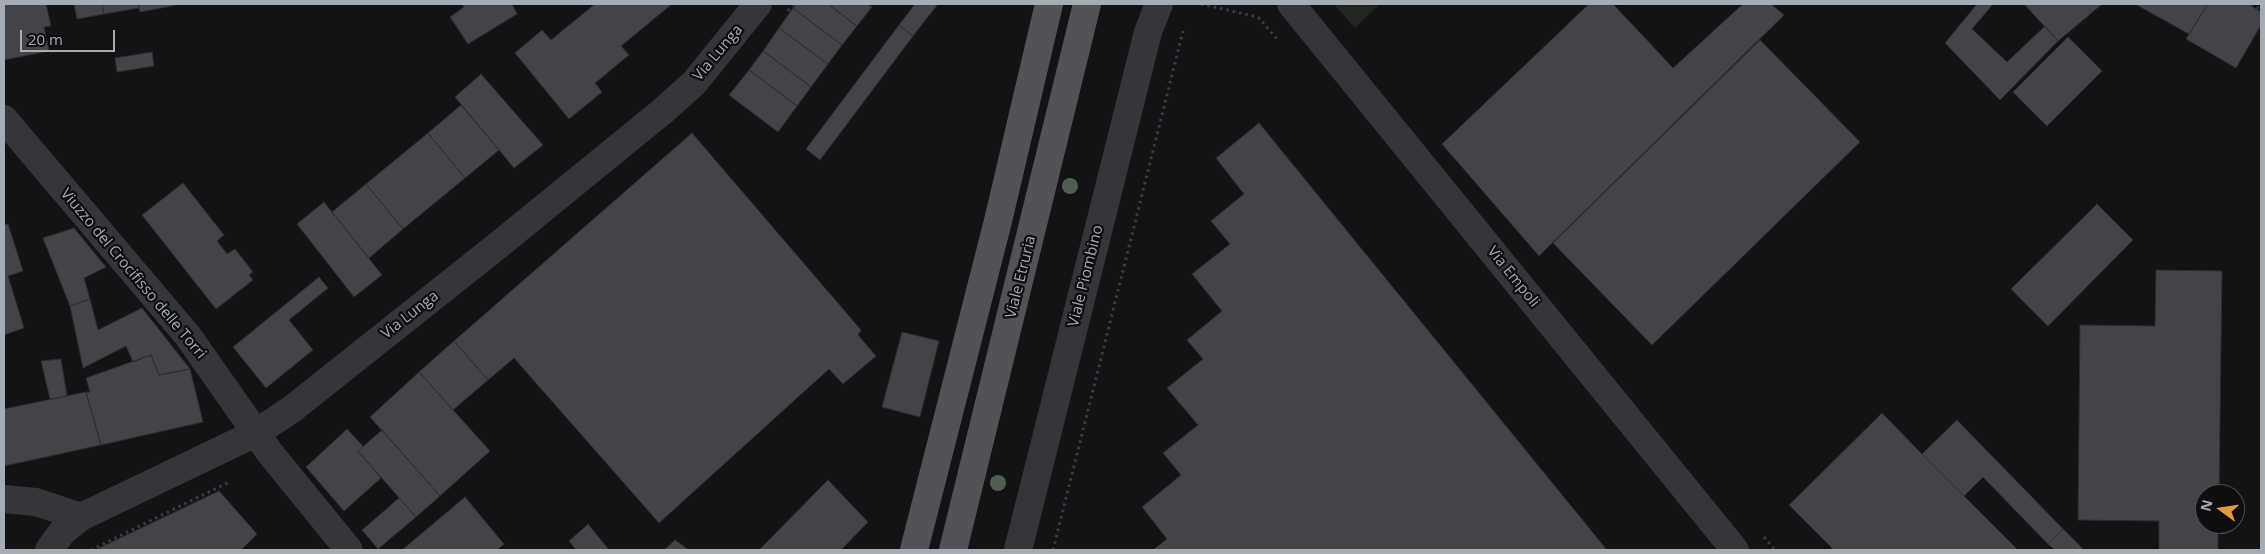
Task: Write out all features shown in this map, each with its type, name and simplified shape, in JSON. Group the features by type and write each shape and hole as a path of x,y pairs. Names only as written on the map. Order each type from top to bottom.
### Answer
{"main road":[{"path":"914,550 998,221 1049,4"},
{"name":"Viale Etruria","path":"952,550 1087,4"}],"street":[{"name":"Via Lunga","path":"49,550 62,532 81,518 256,433 292,409 489,253 664,110 694,83 758,4"},
{"name":"Viale Piombino","path":"1018,550 1145,42 1158,4"},
{"name":"Via Empoli","path":"1291,4 1735,550"},
{"name":"Viuzzo del Crocifisso delle Torri","path":"4,120 188,336 287,475 349,550"},
{"path":"4,499 36,502 81,518"}],"path":[{"path":"2251,4 2261,10"},
{"path":"1053,550 1185,23"},
{"path":"90,550 231,482"}],"shaded area":[{"path":"1334,4 1380,4 1355,28"}],"building":[{"path":"4,4 46,4 51,26 44,27 49,51 4,60"},
{"path":"74,4 102,4 104,14 77,19"},
{"path":"102,4 138,4 139,8 104,14"},
{"path":"138,4 182,4 140,12"},
{"path":"462,4 512,4 517,14 468,44 450,17 464,7"},
{"path":"595,4 672,4 621,46 629,55 595,83 602,92 569,119 515,53 542,30 551,40"},
{"path":"796,4 828,4 857,26 842,45 793,8"},
{"path":"828,4 867,4 872,7 857,26"},
{"path":"915,4 938,4 913,36 899,25"},
{"path":"1589,4 1613,4 1673,68 1743,4 1771,4 1784,15 1539,256 1442,144"},
{"path":"1977,4 1993,4 1972,29 2007,62 2045,26 2058,41 2000,100 1945,43"},
{"path":"2024,4 2100,4 2101,5 2058,41"},
{"path":"2135,4 2208,4 2189,34"},
{"path":"2208,4 2248,4 2261,12 2261,25 2236,68 2186,39"},
{"path":"793,8 842,45 828,64 779,28"},
{"path":"899,25 913,36 820,160 806,149"},
{"path":"779,28 828,64 811,87 763,51"},
{"path":"2068,37 2102,71 2047,126 2013,92"},
{"path":"1760,40 1860,142 1652,345 1553,243"},
{"path":"763,51 811,87 797,106 749,70"},
{"path":"152,52 154,66 117,72 115,58"},
{"path":"749,70 797,106 778,132 729,95"},
{"path":"481,74 543,145 514,168 455,97"},
{"path":"461,105 499,150 465,178 428,133"},
{"path":"1259,123 1607,550 1153,550 1167,539 1142,507 1181,475 1163,453 1198,425 1167,388 1203,359 1187,340 1222,311 1192,274 1230,244 1211,221 1244,194 1216,158"},
{"path":"428,133 465,178 403,229 366,184"},
{"path":"692,133 861,330 858,335 876,356 843,384 829,369 659,523 514,358 488,380 454,341"},
{"path":"183,183 224,235 217,241 227,254 235,249 253,272 249,275 253,280 216,309 142,215"},
{"path":"366,184 403,229 369,258 332,212"},
{"path":"324,202 382,275 354,297 297,224"},
{"path":"2097,204 2133,240 2048,326 2011,289"},
{"path":"8,224 23,271 8,276 24,328 4,335 4,225"},
{"path":"74,228 106,267 84,278 90,299 70,306 43,238"},
{"path":"2156,270 2222,271 2219,484 2195,484 2195,534 2218,534 2218,550 2159,550 2159,521 2078,520 2080,325 2155,326"},
{"path":"319,277 328,288 289,320 313,350 266,388 233,347"},
{"path":"90,299 98,330 142,308 190,369 159,375 151,355 133,362 126,346 83,368 70,306"},
{"path":"902,332 939,341 920,417 882,407"},
{"path":"454,341 488,380 453,410 419,372"},
{"path":"151,355 159,375 190,369 203,422 101,445 86,392 90,392 86,378"},
{"path":"61,359 67,396 50,399 41,361"},
{"path":"419,372 490,451 440,496 370,417"},
{"path":"86,392 101,445 4,466 4,409"},
{"path":"1882,413 2018,550 1830,550 1832,548 1789,505"},
{"path":"1957,420 2063,529 2048,544 1983,477 1964,496 1922,454"},
{"path":"347,429 363,446 358,451 381,478 344,511 306,467"},
{"path":"382,430 440,496 416,517 358,451"},
{"path":"828,480 868,522 841,550 759,550"},
{"path":"219,491 257,534 241,550 95,550"},
{"path":"465,497 504,544 497,550 402,550"},
{"path":"399,498 416,517 378,549 362,530"},
{"path":"588,524 609,550 576,550 569,541"},
{"path":"2063,529 2084,550 2055,550 2048,544"},
{"path":"675,540 689,550 664,550"}]}
